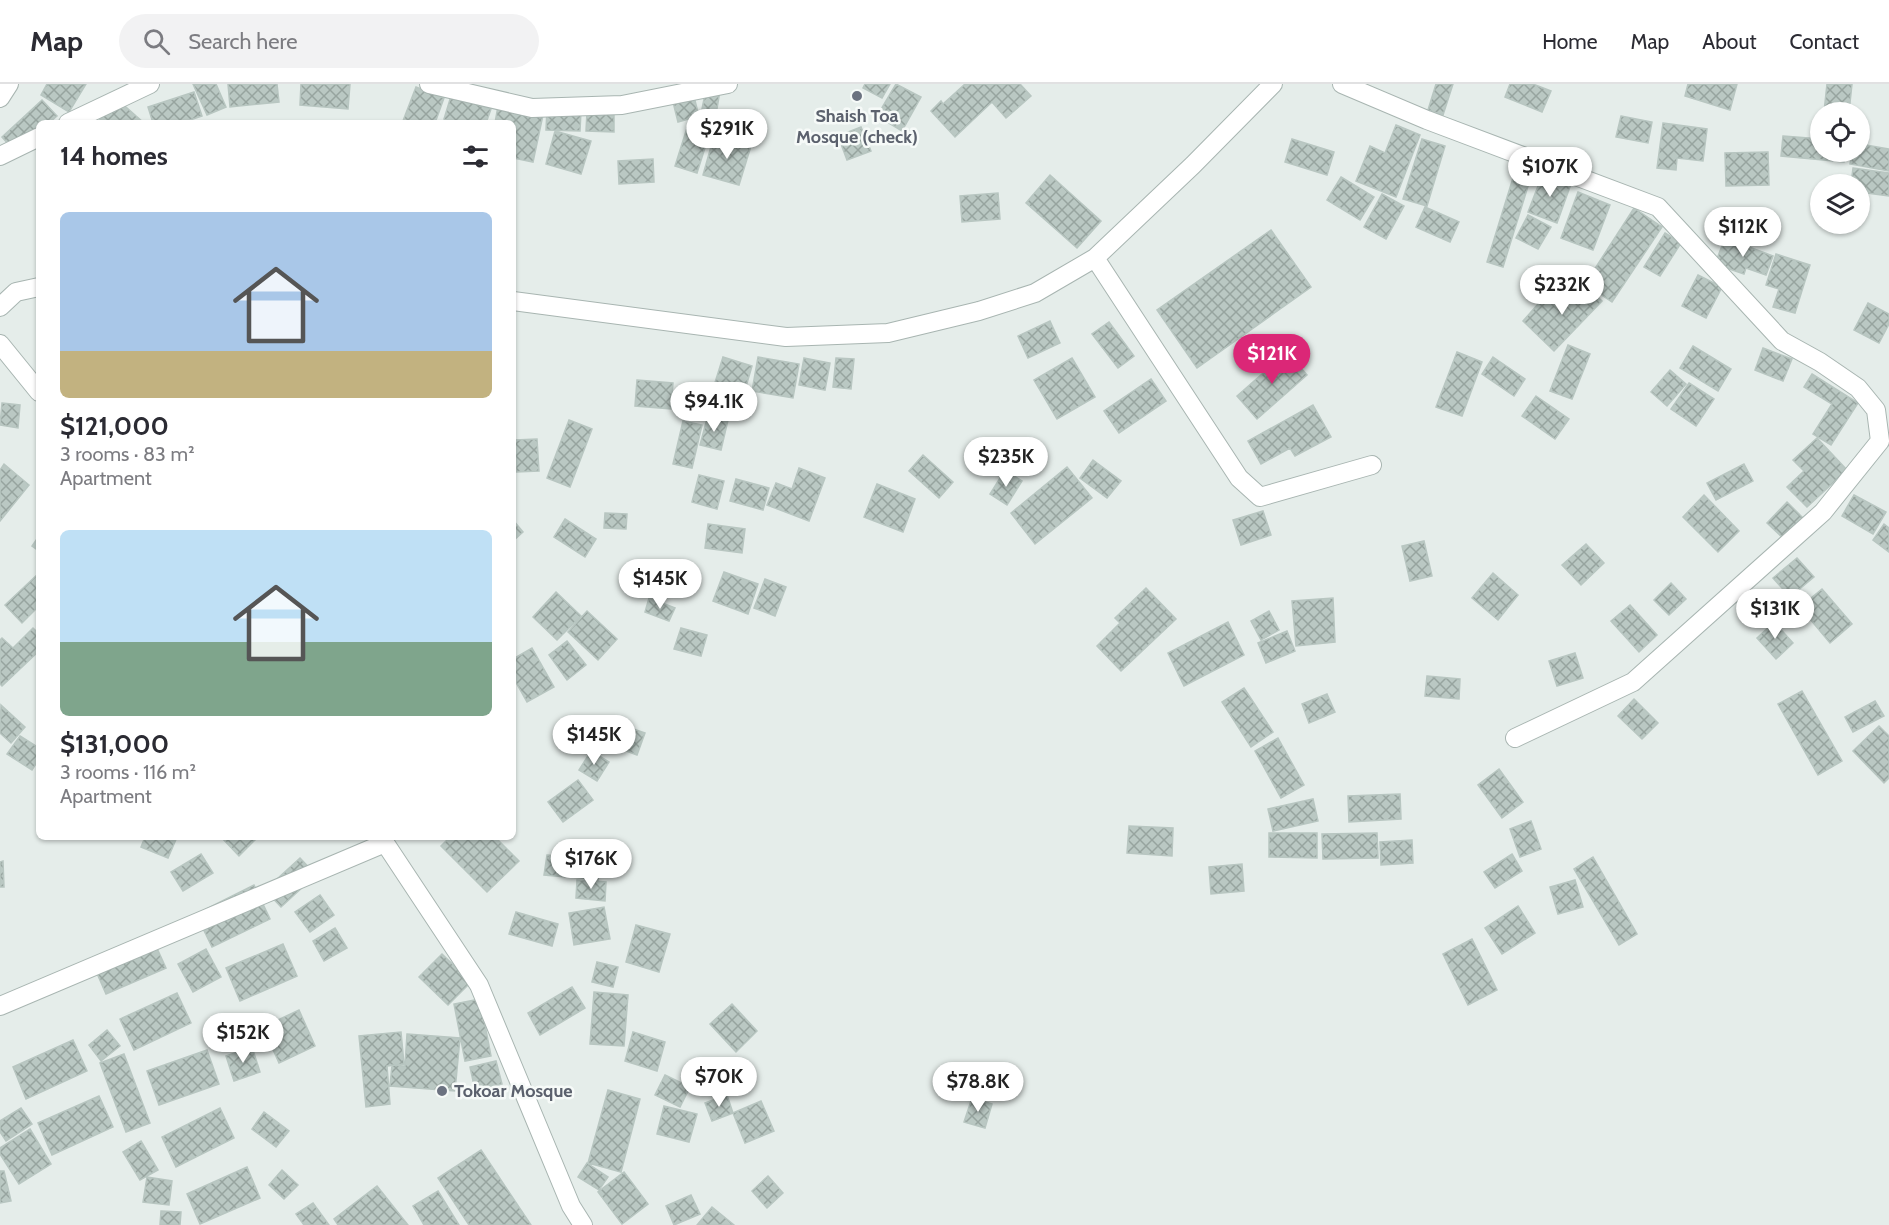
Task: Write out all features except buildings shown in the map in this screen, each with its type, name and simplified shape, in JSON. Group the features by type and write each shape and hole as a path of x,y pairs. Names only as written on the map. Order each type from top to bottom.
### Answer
{"street":[{"path":"0,98 9,84"},
{"path":"74,120 150,84"},
{"path":"429,84 532,108 622,105 728,84"},
{"path":"516,301 786,337 888,333 979,311 1035,293 1095,258 1274,84"},
{"path":"1342,84 1426,120 1658,207 1782,341 1820,362 1857,388 1876,410 1880,441 1823,512 1634,682 1515,738"},
{"path":"0,156 36,138"},
{"path":"1095,258 1239,478 1260,497 1372,465"},
{"path":"0,307 16,292 36,288"},
{"path":"0,344 36,388"},
{"path":"0,1006 383,840 479,985 571,1206 583,1225"}],"place":[{"name":"Shaish Toa Mosque (check)","path":"857,96"},
{"name":"Tokoar Mosque","path":"442,1091"}]}
